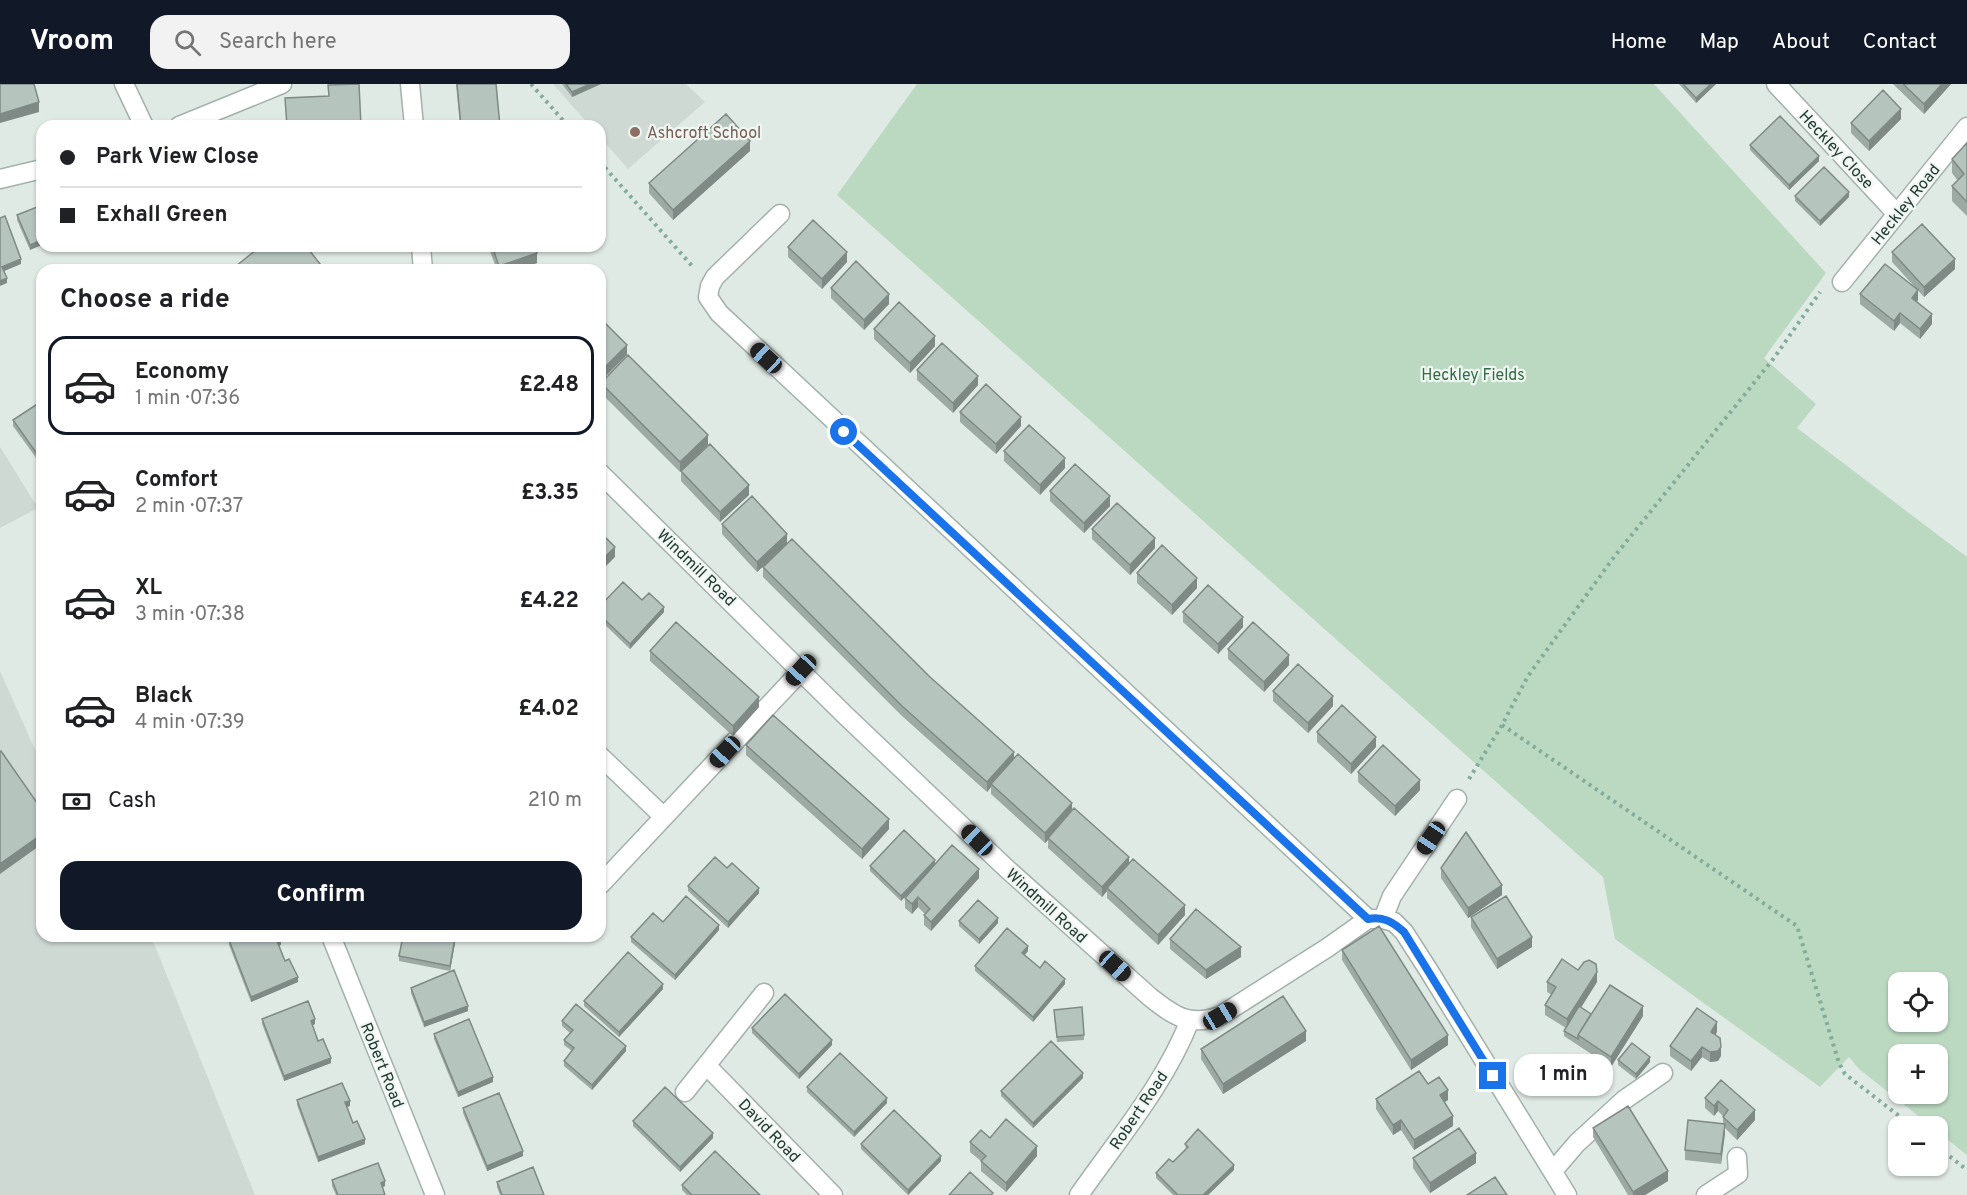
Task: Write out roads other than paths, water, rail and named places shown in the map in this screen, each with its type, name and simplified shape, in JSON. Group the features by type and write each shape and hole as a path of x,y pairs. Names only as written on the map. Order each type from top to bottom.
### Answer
{"street":[{"path":"124,84 141,120"},
{"path":"194,120 282,84"},
{"path":"410,84 413,120"},
{"name":"Heckley Close","path":"1776,84 1897,214"},
{"name":"Heckley Road","path":"1842,282 1967,127"},
{"path":"0,179 36,170"},
{"path":"780,214 715,277 710,286 708,297 727,321 1375,919 1394,922 1404,932 1567,1195"},
{"name":"Windmill Road","path":"606,479 1006,868 1150,997 1169,1012 1190,1020"},
{"path":"606,879 801,670"},
{"path":"606,762 664,816"},
{"path":"1190,1020 1207,1020 1220,1016 1375,919 1457,799"},
{"name":"Robert Road","path":"333,942 435,1195"},
{"path":"685,1092 764,993"},
{"name":"Robert Road","path":"1079,1195 1160,1080 1190,1020"},
{"name":"David Road","path":"707,1066 833,1195"},
{"path":"1553,1171 1577,1143 1624,1100 1664,1073"},
{"path":"1706,1195 1738,1174 1737,1157"}],"place":[{"name":"Ashcroft School","path":"635,132"}],"park label":[{"name":"Heckley Fields","path":"1473,374"}]}
